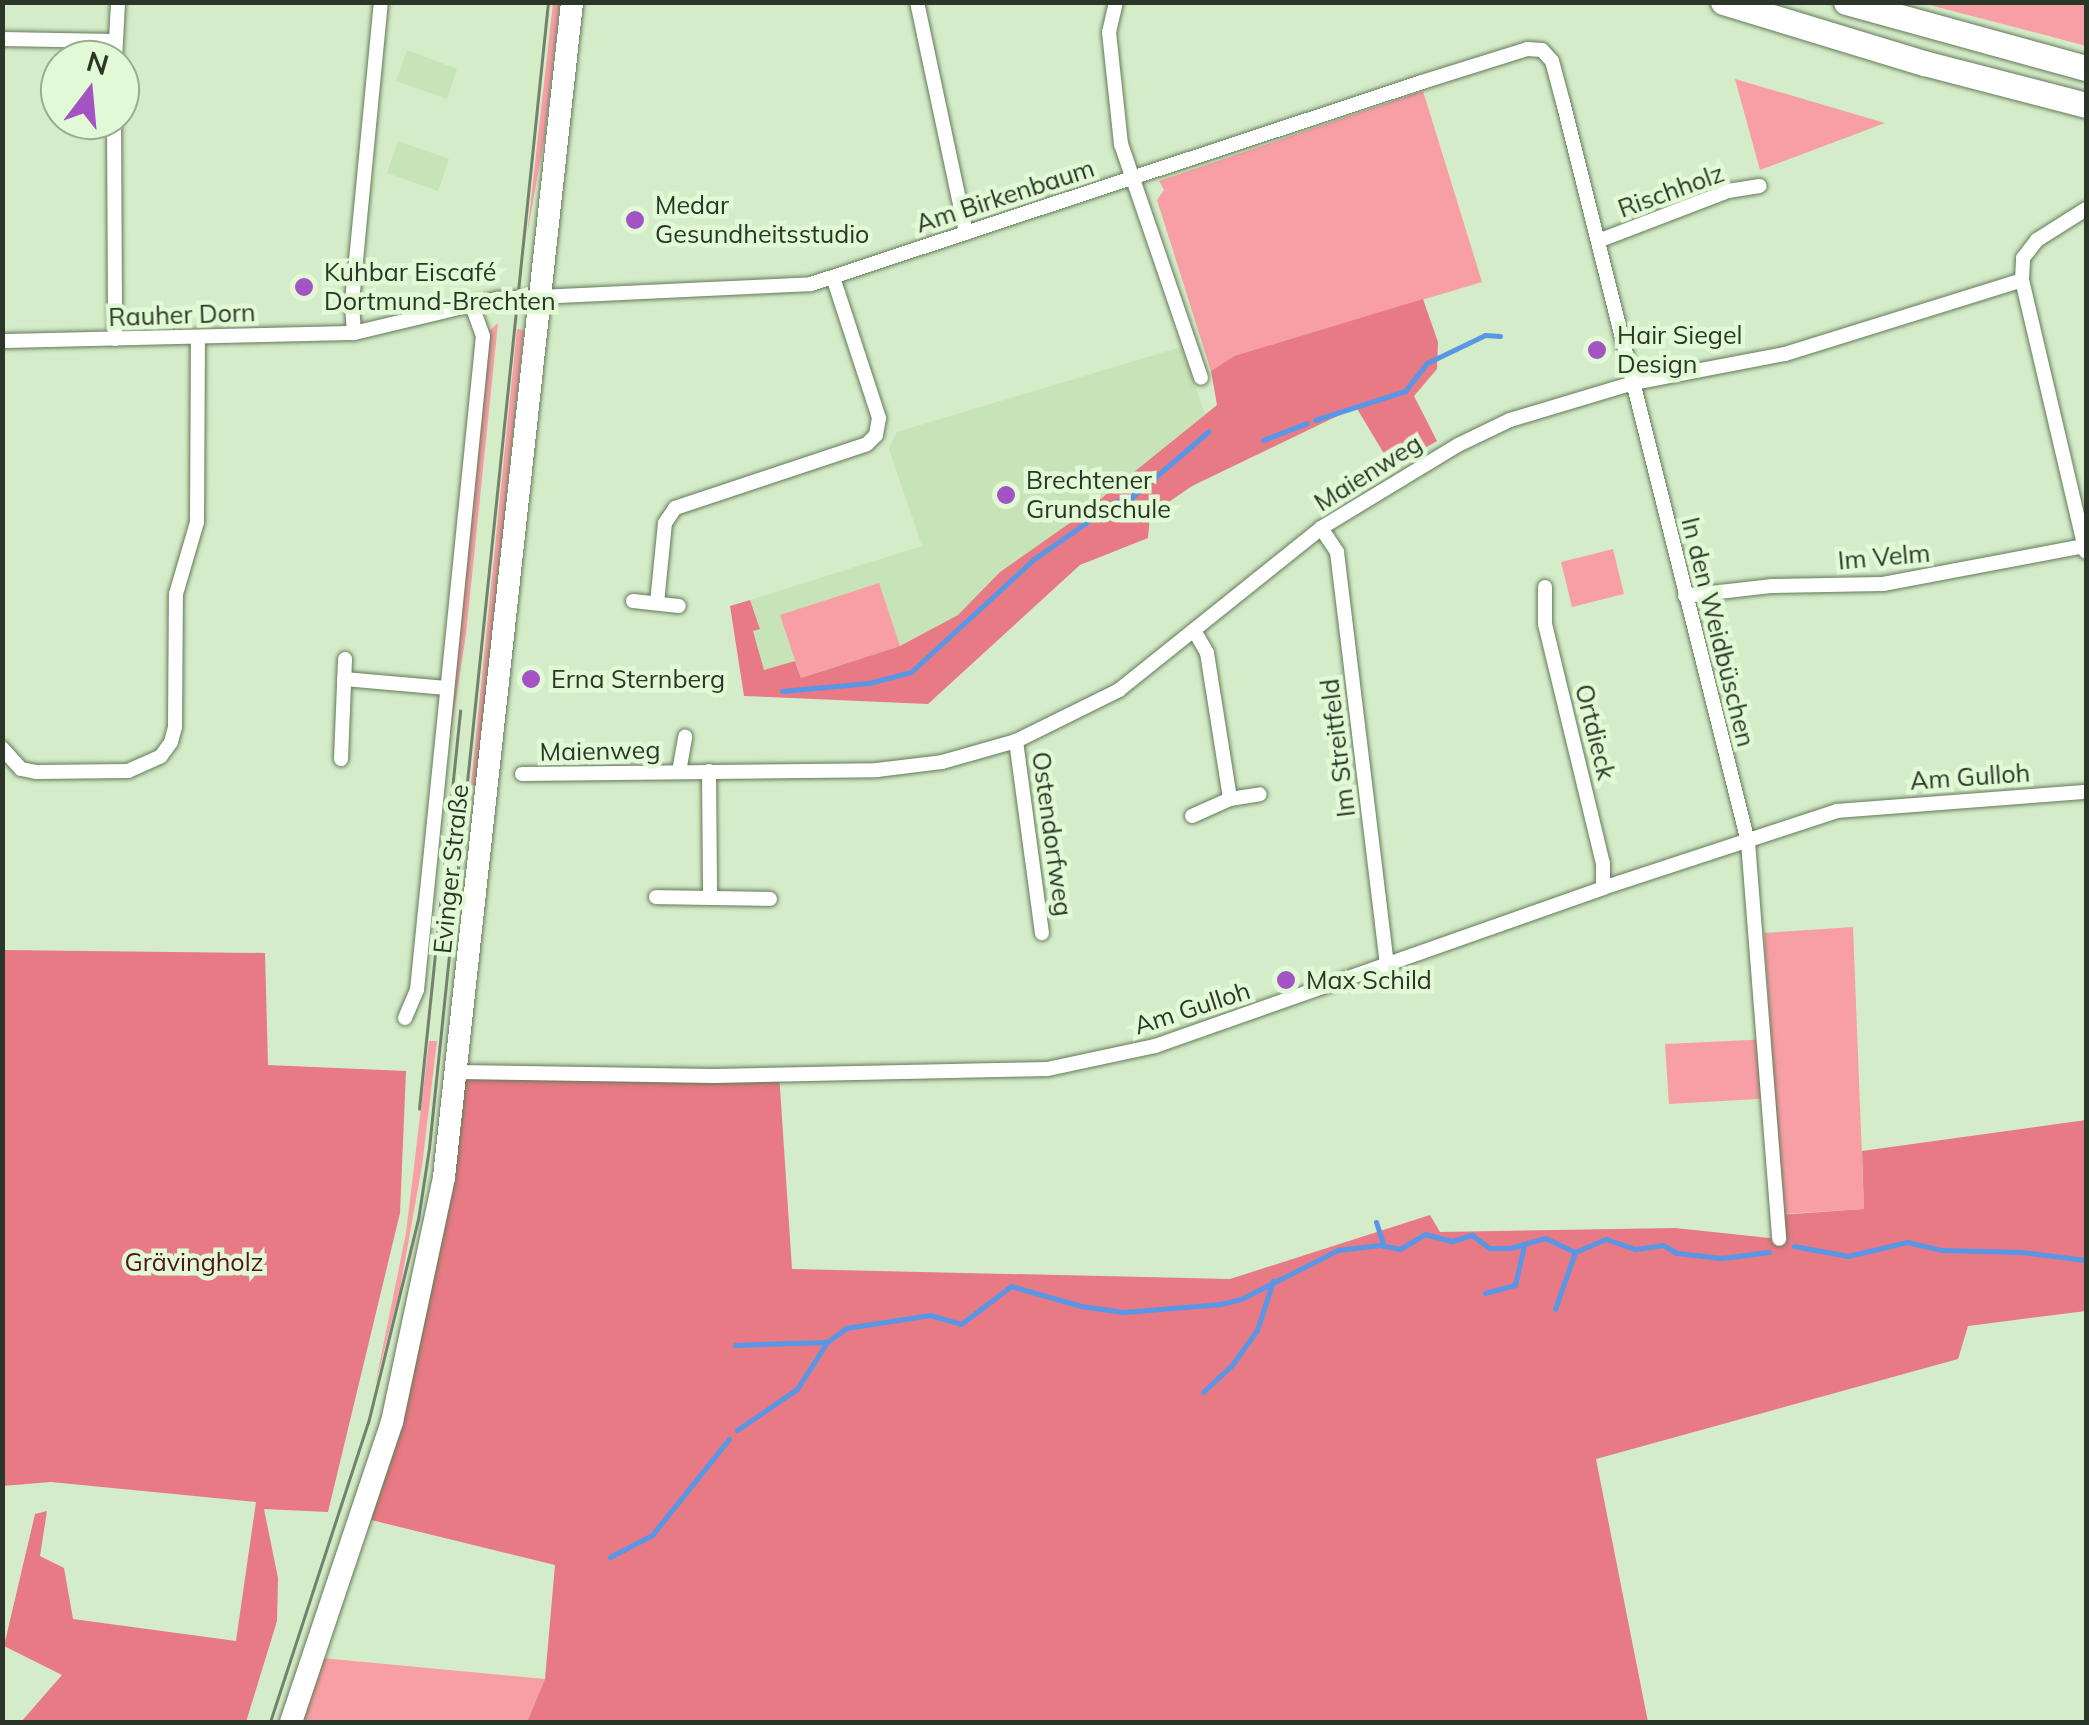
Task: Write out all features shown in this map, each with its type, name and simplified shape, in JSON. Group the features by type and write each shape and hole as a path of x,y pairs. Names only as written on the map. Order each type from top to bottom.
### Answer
{"highway":[{"path":"1723,2 1924,63 2086,105"},
{"path":"1846,2 2086,68"}],"main road":[{"name":"Evinger Straße","path":"291,1722 392,1422 430,1258 459,1072 572,2"}],"street":[{"path":"115,40 118,2"},
{"path":"354,332 352,302 381,2"},
{"path":"918,2 966,232"},
{"path":"1116,2 1110,32 1112,91 1131,179"},
{"path":"2,39 58,40"},
{"name":"Am Birkenbaum","path":"538,298 782,288 833,277 1440,76 1527,50 1542,50"},
{"name":"In den Weidbüschen","path":"1542,50 1552,61 1748,842 1780,1240"},
{"path":"114,140 115,339"},
{"name":"Am Birkenbaum","path":"1131,179 1202,378"},
{"name":"Rischholz","path":"1598,242 1728,191 1760,186"},
{"path":"2086,209 2037,240 2023,258 2022,280 2086,549"},
{"path":"656,603 665,523 675,508 868,444 876,434 879,418 833,277"},
{"name":"Maienweg","path":"522,774 901,768 956,759 1016,741 1119,690 1322,528 1414,469 1510,420 1633,384 1785,354 2022,280"},
{"name":"Rauher Dorn","path":"2,341 354,332 471,303 538,298"},
{"name":"Evinger Straße","path":"405,1018 417,990 483,336 471,303"},
{"path":"2,748 21,769 36,772 128,771 161,756 170,742 175,727 176,594 197,522 198,337"},
{"name":"Im Streitfeld","path":"1322,528 1337,552 1387,967"},
{"name":"Im Velm","path":"1685,596 1772,586 1883,584 2086,549"},
{"name":"Ortdieck","path":"1545,587 1545,624 1603,863 1603,888"},
{"path":"633,601 679,606"},
{"path":"1194,632 1206,653 1230,799"},
{"path":"341,759 345,659"},
{"path":"344,679 447,688"},
{"name":"Maienweg","path":"679,772 685,737"},
{"name":"Ostendorfweg","path":"1016,741 1042,933"},
{"path":"709,772 710,898"},
{"name":"Am Gulloh","path":"459,1072 714,1076 1048,1069 1155,1046 1603,888 1837,812 2086,792"},
{"path":"1192,816 1230,799 1260,794"},
{"path":"656,897 770,899"}],"shaded area":[{"path":"553,3 560,3 545,135 527,235"},
{"path":"1922,3 2086,3 2086,46 2045,35"},
{"path":"407,50 457,69 447,99 396,81"},
{"path":"1735,79 1885,123 1760,170"},
{"path":"1423,91 1482,282 1234,356 1211,371 1157,200 1164,190 1159,181"},
{"path":"398,141 449,159 438,191 387,173"},
{"path":"498,323 466,634 445,769 489,331"},
{"path":"517,329 524,330 476,785 471,785"},
{"name":"Brechtener Grundschule","path":"1181,347 1205,414 1077,518 1000,572 958,615 900,646 764,670 753,630 760,628 750,600 922,546 889,449 897,432"},
{"path":"1613,549 1624,594 1572,607 1561,562"},
{"path":"879,583 900,646 801,678 780,615"},
{"path":"1853,927 1864,1209 1784,1214 1775,1098 1669,1104 1665,1044 1771,1039 1764,933"},
{"path":"429,1041 437,1041 422,1166 400,1289 375,1386 406,1233"},
{"path":"311,1657 545,1679 527,1722 291,1722"}],"green space":[{"path":"1423,299 1438,342 1437,369 1414,396 1437,441 1392,467 1356,407 1192,486 1150,515 1148,538 1080,565 928,704 744,696 730,606 750,600 760,629 753,631 764,670 795,661 801,678 900,646 958,615 1000,572 1077,518 1217,405 1211,371 1234,356"},
{"name":"Grävingholz","path":"3,950 265,953 268,1065 406,1071 400,1213 328,1512 264,1509 278,1578 277,1621 246,1722 21,1722 62,1675 4,1646 35,1514 47,1511 40,1556 64,1568 73,1619 236,1641 256,1502 51,1482 3,1486"},
{"path":"459,1072 779,1073 792,1269 1230,1279 1430,1215 1440,1232 1675,1228 1779,1239 1778,1215 1864,1209 1862,1151 2086,1120 2086,1311 1968,1326 1958,1359 1596,1459 1648,1722 527,1722 545,1679 555,1565 363,1518"}],"waterway":[{"path":"1315,420 1405,391 1427,363 1485,335 1500,336"},
{"path":"1263,440 1307,423"},
{"path":"782,691 869,683 911,672 1034,559 1117,501 1132,497 1209,431"},
{"path":"1376,1222 1384,1246"},
{"path":"737,1430 797,1389 827,1342 846,1328 930,1315 961,1324 1011,1286 1081,1306 1124,1312 1221,1304 1241,1299 1338,1250 1380,1245 1400,1249 1425,1234 1452,1241 1472,1235 1489,1248 1510,1248 1545,1238 1575,1252 1606,1239 1635,1249 1663,1245 1677,1253 1722,1258 1769,1252"},
{"path":"1794,1246 1848,1256 1907,1242 1942,1250 2021,1252 2086,1260"},
{"path":"1485,1293 1515,1285 1524,1245"},
{"path":"1555,1309 1575,1252"},
{"path":"1203,1392 1232,1365 1257,1330 1273,1281"},
{"path":"735,1345 827,1342"},
{"path":"610,1557 652,1535 729,1439"}],"tram line":[{"path":"270,1722 368,1423 418,1220 429,1148 548,2"},
{"path":"419,1109 460,711"}],"place":[{"name":"Medar Gesundheitsstudio","path":"635,220"},
{"name":"Kuhbar Eiscafé Dortmund-Brechten","path":"304,287"},
{"name":"Hair Siegel Design","path":"1597,350"},
{"name":"Brechtener Grundschule","path":"1006,495"},
{"name":"Erna Sternberg","path":"531,679"},
{"name":"Max Schild","path":"1286,980"}]}
